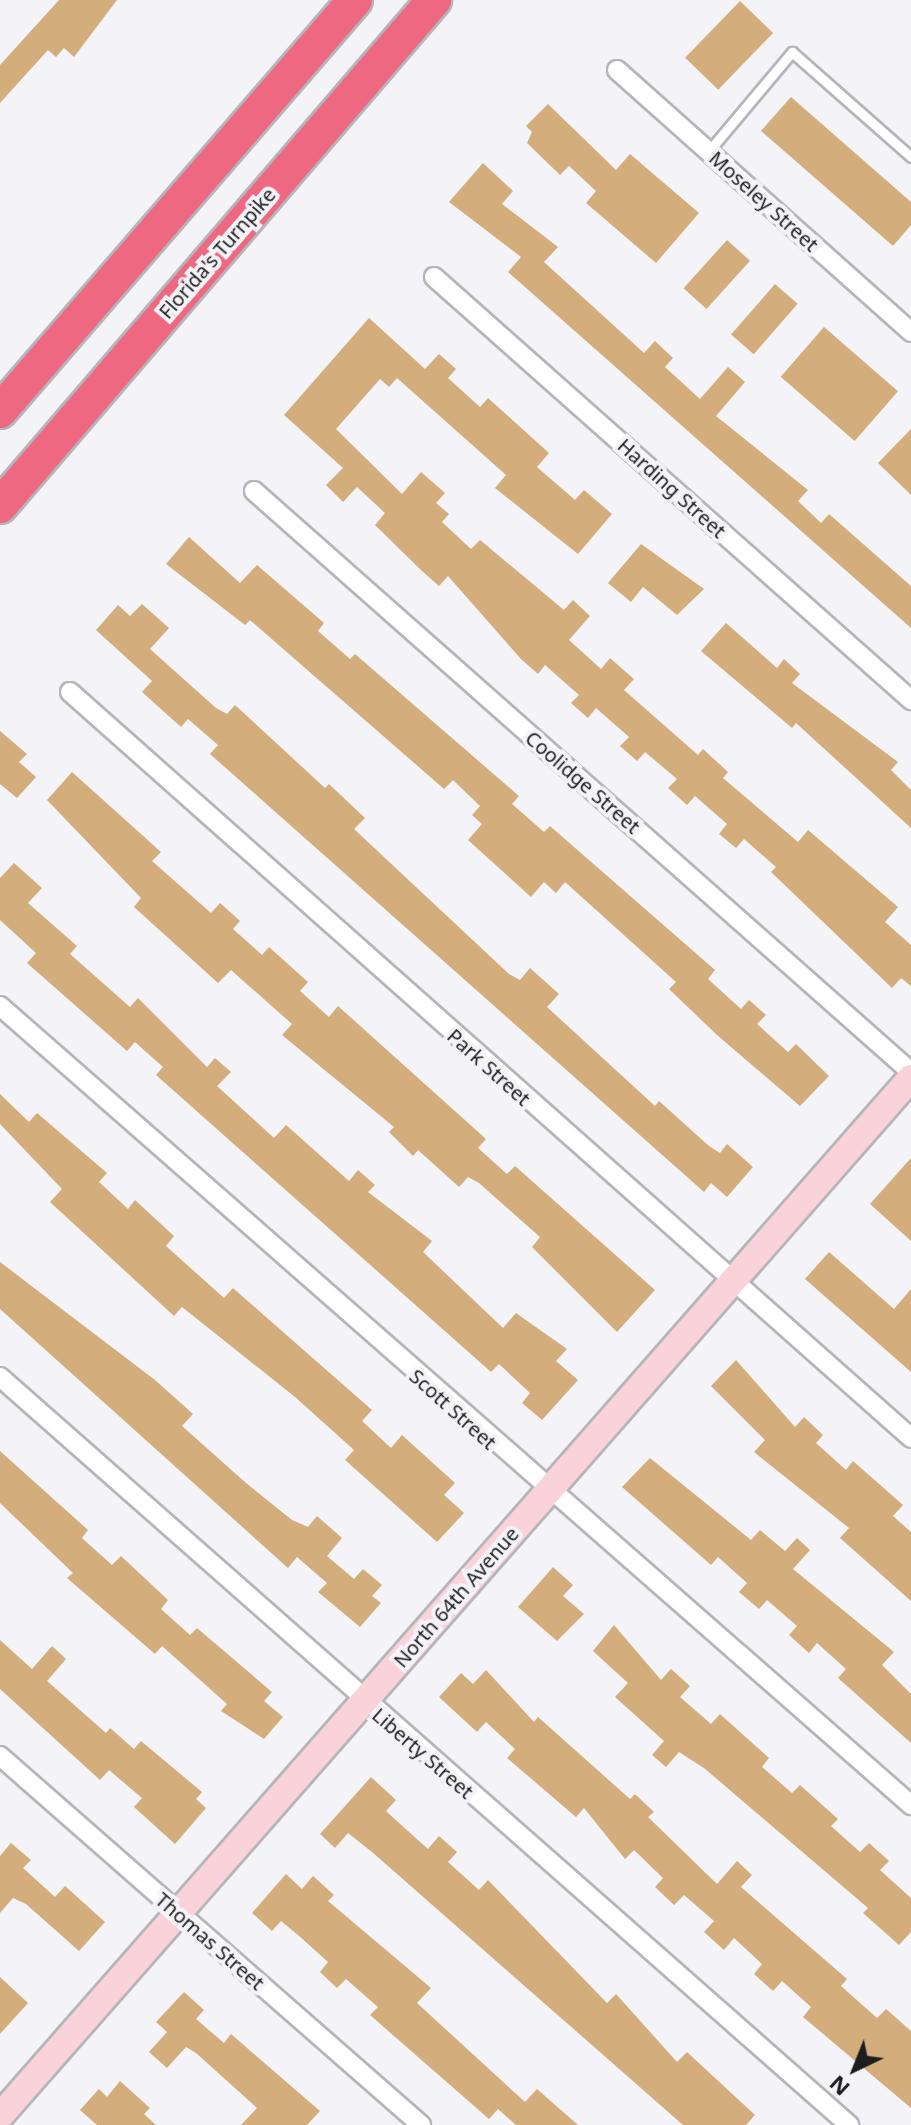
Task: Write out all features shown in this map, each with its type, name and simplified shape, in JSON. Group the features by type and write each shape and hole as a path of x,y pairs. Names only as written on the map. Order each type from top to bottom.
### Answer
{"highway":[{"path":"0,411 355,0"},
{"name":"Florida's Turnpike","path":"0,506 434,0"}],"street":[{"name":"Moseley Street","path":"617,70 911,332"},
{"name":"Harding Street","path":"434,277 911,700"},
{"name":"Coolidge Street","path":"254,491 911,1075"},
{"name":"Park Street","path":"70,692 731,1283 911,1438"},
{"name":"Scott Street","path":"0,1006 547,1493 911,1805"},
{"name":"North 64th Avenue","path":"0,2116 911,1075"},
{"name":"Liberty Street","path":"0,1377 364,1701 849,2125"},
{"name":"Thomas Street","path":"0,1756 421,2125"}],"lane":[{"path":"708,152 792,52 911,157"}],"building":[{"path":"59,0 117,0 74,57 64,48 56,57 48,50 0,103 0,65"},
{"path":"740,1 773,33 718,90 685,58"},
{"path":"791,97 911,202 911,225 893,246 761,131"},
{"path":"548,104 616,170 630,154 699,213 656,263 586,203 596,191 569,166 560,175 527,143 532,132 526,126"},
{"path":"483,163 513,191 502,204 558,247 544,262 644,353 655,341 673,358 665,367 700,399 728,367 745,382 716,416 808,490 798,501 821,523 829,514 911,586 911,628 508,272 521,257 449,202"},
{"path":"727,240 750,261 707,309 684,288"},
{"path":"775,284 798,304 754,354 731,335"},
{"path":"369,318 425,369 439,354 456,369 448,378 480,407 488,398 549,453 537,467 575,500 584,490 612,514 578,554 495,488 506,475 397,378 389,387 380,379 336,429 402,494 421,472 445,493 436,503 449,514 442,522 471,549 480,540 564,610 573,600 590,616 569,640 601,669 610,658 634,679 624,690 698,755 703,749 728,772 723,778 798,842 808,830 898,907 885,922 911,945 911,986 901,978 892,988 771,872 776,867 744,839 736,848 719,834 727,824 695,796 687,805 668,788 677,779 645,752 637,761 620,746 629,737 596,708 588,718 571,703 579,695 545,665 538,674 521,659 448,576 439,586 422,571 375,525 385,513 357,487 343,502 326,485 343,468 284,415"},
{"path":"824,327 898,391 855,441 781,377"},
{"path":"911,429 911,495 878,463"},
{"path":"189,537 240,583 257,565 324,623 318,631 350,659 355,654 519,796 512,804 544,832 550,826 715,970 708,979 741,1009 749,1000 766,1015 757,1024 788,1052 796,1044 829,1076 800,1106 717,1035 669,989 676,982 565,882 556,893 544,882 531,897 468,840 482,824 472,815 480,806 453,780 444,789 250,620 245,625 166,564"},
{"path":"641,544 704,589 677,615 643,587 631,602 608,583"},
{"path":"142,604 169,628 150,649 216,708 227,714 235,705 325,788 329,784 365,818 354,829 509,974 520,980 530,968 559,994 547,1007 655,1106 659,1101 709,1146 720,1153 727,1144 753,1167 727,1197 711,1183 704,1192 210,754 218,745 188,719 181,727 142,692 152,681 96,630 118,605 130,616"},
{"path":"726,623 777,668 784,659 800,674 792,683 898,762 891,770 911,790 911,828 796,723 792,728 701,651"},
{"path":"0,731 27,754 19,762 36,777 17,798 0,784"},
{"path":"72,772 161,852 152,861 211,913 220,903 240,921 233,929 262,955 269,947 308,982 300,991 329,1017 338,1006 486,1139 478,1148 507,1174 515,1166 655,1290 617,1332 532,1247 540,1237 479,1183 468,1177 459,1187 418,1150 413,1156 389,1132 394,1127 282,1035 292,1024 231,970 218,983 134,907 141,898 47,800"},
{"path":"14,863 42,888 28,903 77,946 70,954 130,1007 138,998 207,1067 215,1058 231,1072 217,1086 274,1138 286,1125 349,1181 358,1170 375,1185 368,1192 432,1241 423,1252 503,1328 516,1313 567,1349 556,1361 578,1380 542,1420 522,1403 530,1393 499,1364 491,1372 156,1075 163,1067 135,1042 127,1051 27,963 36,953 0,920 0,878"},
{"path":"0,1094 29,1122 37,1113 107,1173 99,1182 128,1209 135,1200 174,1236 166,1246 224,1298 233,1288 372,1410 362,1421 391,1448 402,1435 455,1483 444,1495 464,1513 437,1542 345,1460 354,1450 295,1397 182,1307 174,1316 50,1202 62,1189 0,1124"},
{"path":"911,1158 911,1241 870,1204"},
{"path":"829,1252 894,1309 911,1289 911,1372 805,1279"},
{"path":"0,1262 155,1380 193,1414 182,1426 246,1483 292,1520 308,1527 317,1516 342,1538 327,1556 354,1579 363,1569 382,1585 372,1596 381,1603 360,1627 318,1592 327,1583 297,1557 288,1568 0,1309"},
{"path":"736,1360 795,1427 804,1417 823,1435 816,1443 846,1470 853,1461 903,1505 893,1516 911,1532 911,1601 840,1538 849,1528 754,1452 765,1440 711,1386"},
{"path":"0,1451 88,1530 82,1538 112,1565 121,1556 168,1600 161,1609 190,1635 197,1628 272,1692 264,1701 283,1717 264,1739 221,1711 227,1704 162,1646 155,1654 67,1578 73,1573 0,1503"},
{"path":"650,1458 751,1540 760,1530 785,1551 797,1538 810,1550 793,1569 894,1652 882,1665 911,1694 911,1743 838,1678 846,1669 817,1643 809,1653 789,1635 797,1626 767,1600 759,1609 739,1592 747,1583 718,1557 711,1565 622,1487"},
{"path":"553,1567 573,1585 563,1596 584,1614 557,1641 518,1607"},
{"path":"614,1625 661,1680 671,1669 690,1686 680,1697 711,1724 720,1714 769,1758 762,1767 792,1793 800,1785 838,1819 831,1826 860,1852 869,1843 889,1861 880,1870 911,1898 911,1932 899,1945 863,1913 868,1908 704,1768 679,1752 666,1767 652,1755 664,1741 615,1697 628,1683 593,1651"},
{"path":"0,1640 32,1669 52,1646 66,1659 47,1681 106,1733 110,1728 134,1749 141,1741 202,1792 196,1799 206,1808 175,1844 134,1807 142,1798 109,1770 100,1780 0,1689"},
{"path":"486,1670 534,1722 538,1717 630,1799 635,1794 654,1812 648,1817 717,1884 737,1861 752,1875 741,1887 847,1979 841,1986 877,2018 886,2009 911,2031 911,2108 803,2017 811,2007 782,1981 773,1991 754,1974 762,1964 734,1938 724,1950 704,1932 714,1921 684,1895 674,1905 655,1887 663,1878 634,1850 625,1859 584,1808 576,1817 507,1758 515,1749 486,1722 477,1732 439,1697 461,1673 473,1684"},
{"path":"371,1777 396,1800 386,1811 428,1849 439,1836 457,1852 448,1862 479,1890 488,1880 607,2003 616,1994 677,2062 687,2052 755,2115 746,2125 683,2125 372,1852 348,1833 335,1848 320,1834"},
{"path":"11,1843 31,1860 23,1868 55,1897 65,1886 105,1922 79,1951 26,1904 13,1898 0,1913 0,1856"},
{"path":"286,1874 302,1889 313,1876 334,1895 328,1901 431,1988 417,2003 525,2102 537,2089 578,2125 516,2125 498,2109 489,2119 370,2015 378,2007 346,1979 337,1988 320,1972 328,1962 298,1935 281,1921 272,1931 252,1913"},
{"path":"0,1977 28,2003 0,2034"},
{"path":"184,1992 204,2010 196,2019 224,2043 231,2034 320,2111 307,2125 241,2125 257,2108 196,2053 186,2047 167,2068 149,2052 167,2032 156,2022"},
{"path":"120,2081 150,2108 144,2114 156,2125 97,2125 80,2110 99,2089 107,2097"}]}
